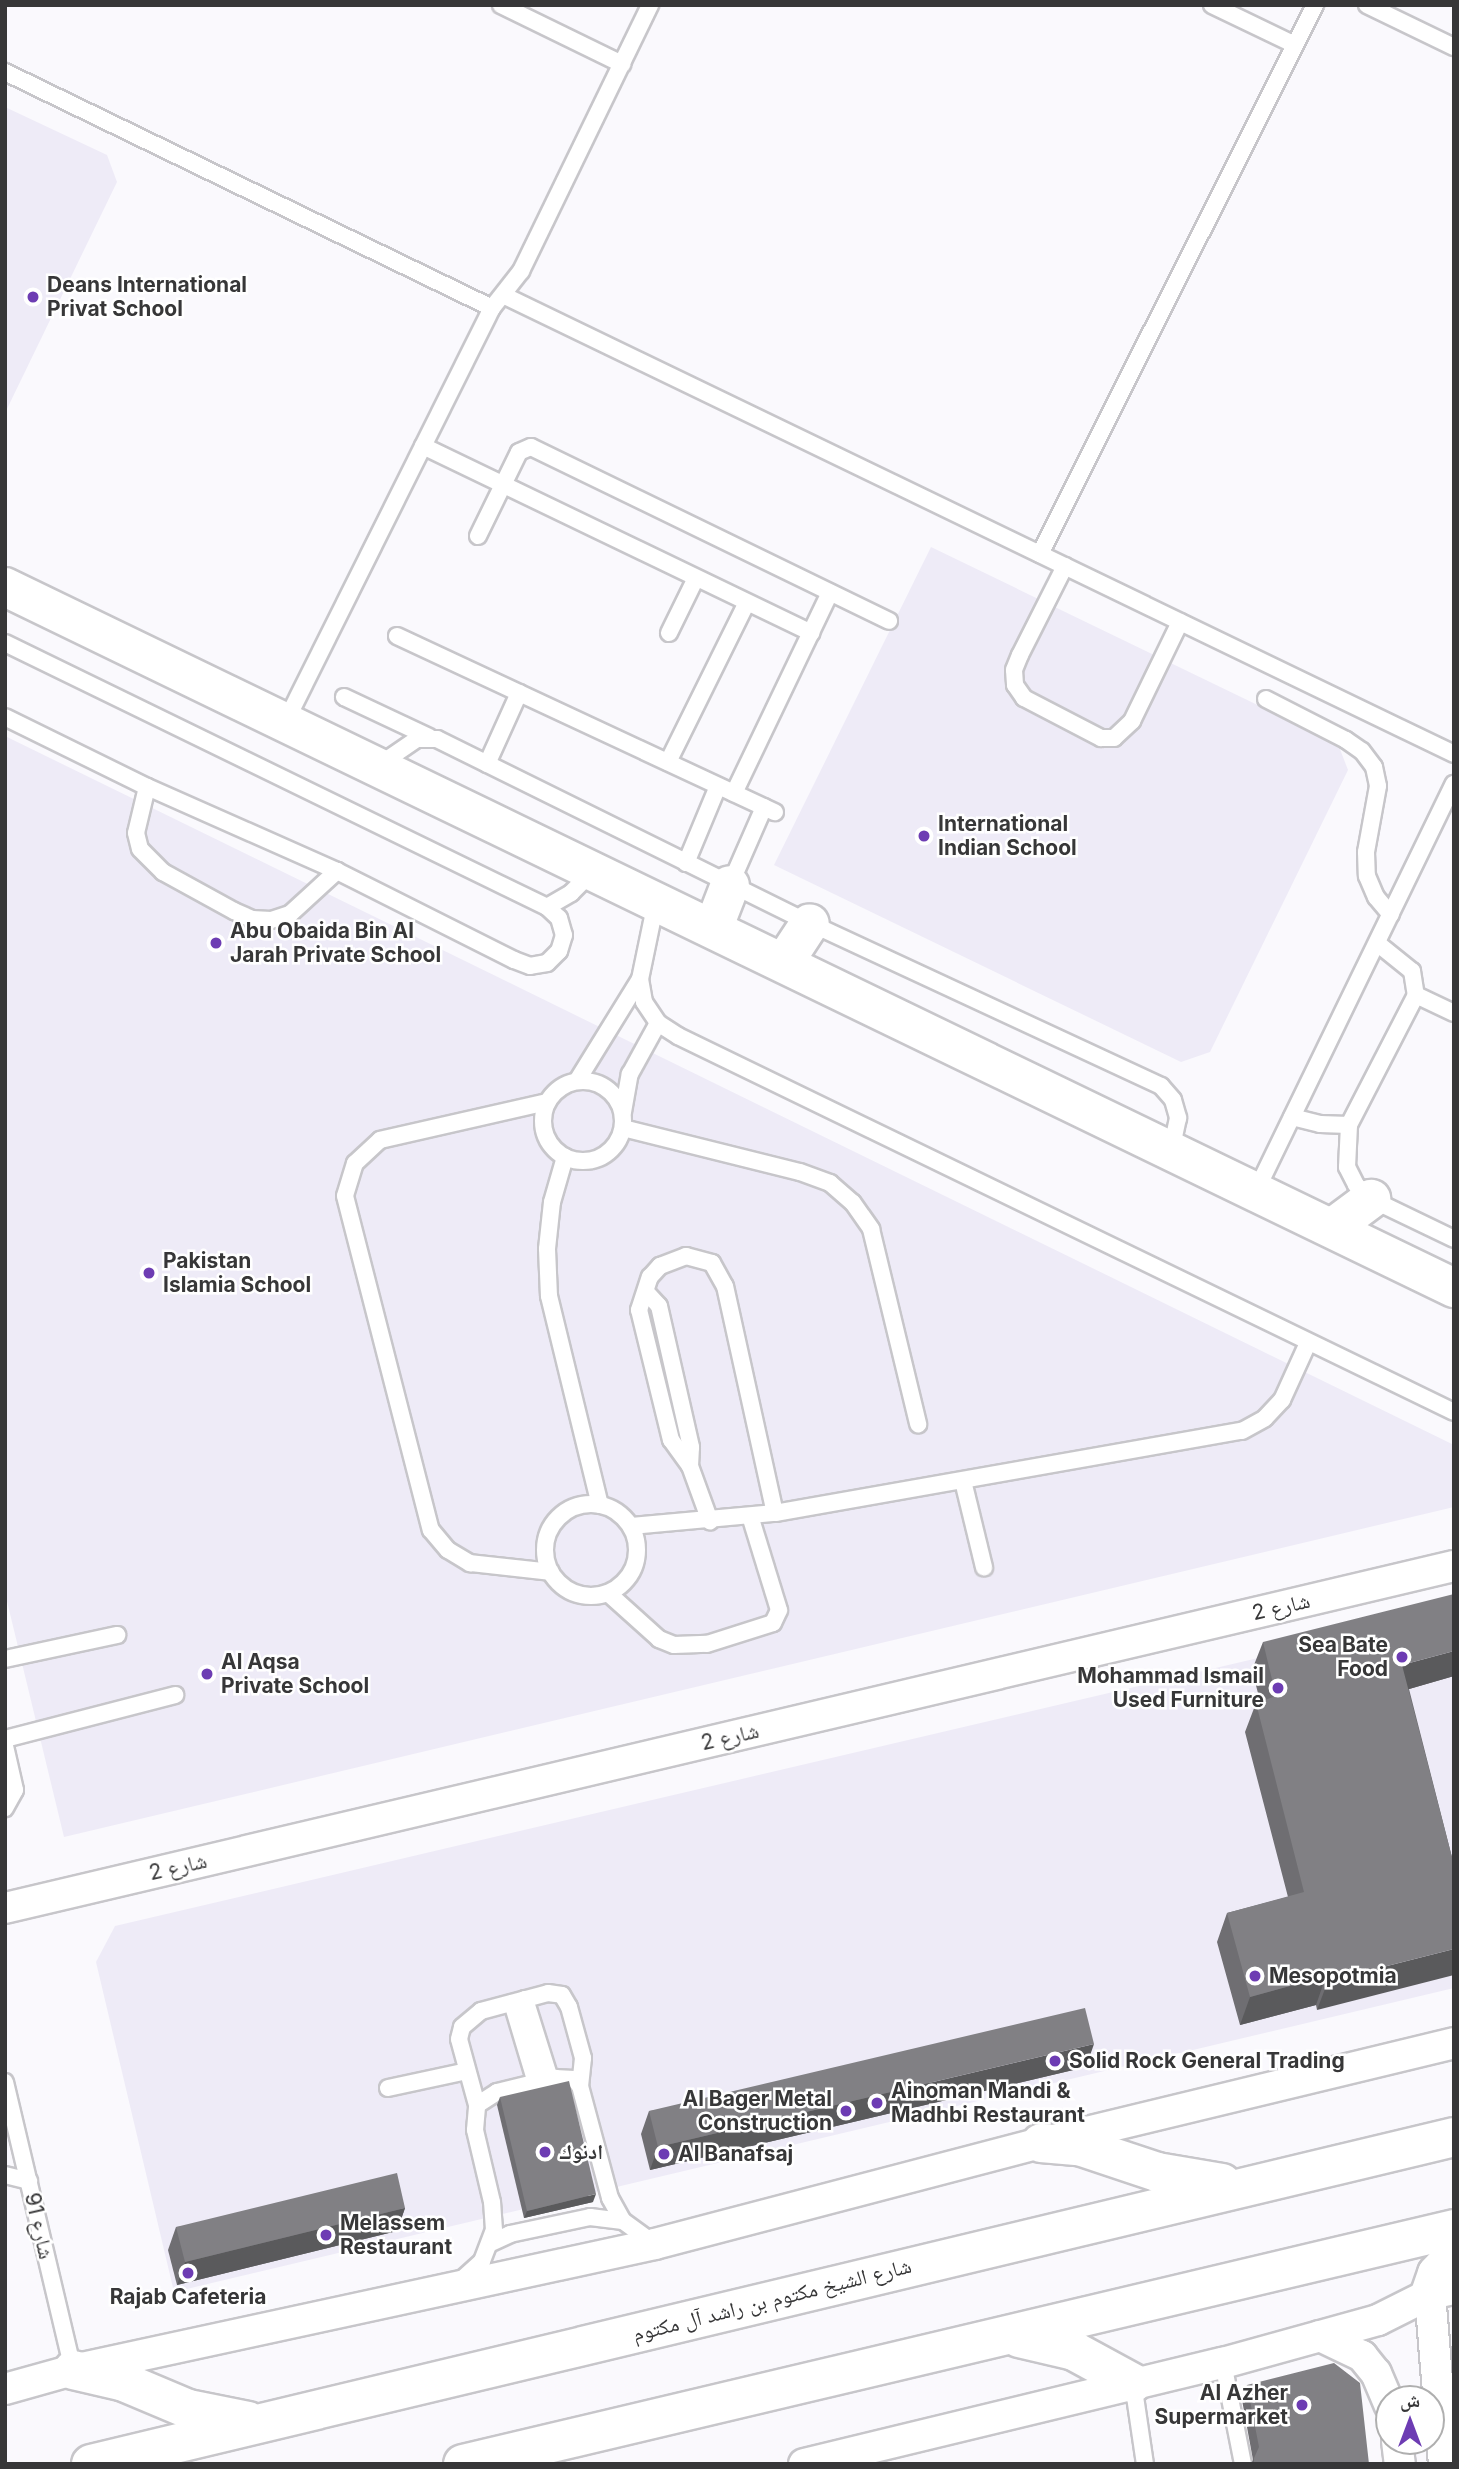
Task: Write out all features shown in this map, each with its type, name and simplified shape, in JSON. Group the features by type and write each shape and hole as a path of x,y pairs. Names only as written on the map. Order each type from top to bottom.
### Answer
{"main road":[{"path":"5,587 592,872 785,961 1171,1153 1454,1288"},
{"path":"713,929 730,885"},
{"path":"785,961 810,923"},
{"path":"1332,1228 1371,1199"},
{"name":"شارع الشيخ مكتوم بن راشد آل مكتوم","path":"91,2464 1454,2137"},
{"path":"1041,2143 1097,2151 1182,2178 1245,2186"},
{"path":"463,2464 1454,2229"},
{"path":"1442,2291 1437,2274 1454,2256"},
{"path":"1006,2337 1063,2347 1133,2383"},
{"path":"73,2370 124,2382 208,2414 268,2422"}],"street":[{"name":"شارع 2","path":"5,1908 1454,1566"},
{"path":"5,2389 73,2370 655,2244 1041,2143 1454,2043"},
{"path":"804,2464 1223,2363 1378,2320 1442,2291 1444,2464"},
{"path":"1320,2336 1362,2356 1376,2373 1381,2385"}],"lane":[{"path":"501,5 622,64"},
{"path":"285,723 492,308 505,296 650,5"},
{"path":"1212,5 1295,45"},
{"path":"1040,554 1315,5"},
{"path":"1367,5 1454,47"},
{"path":"5,72 492,308"},
{"path":"505,296 1454,754"},
{"path":"423,446 811,633"},
{"path":"478,536 519,452 531,447 889,621"},
{"path":"1065,566 1020,655 1014,670 1015,685 1024,698 1101,738 1114,738 1132,721 1181,622"},
{"path":"669,633 696,578"},
{"path":"734,793 830,593"},
{"path":"668,762 747,602"},
{"path":"397,636 769,810 730,885"},
{"path":"5,643 547,907 559,918 562,943 547,963 530,966 337,871 147,787 5,717"},
{"path":"486,764 519,693"},
{"path":"344,697 730,885 1161,1086 1173,1100 1178,1118 1171,1153"},
{"path":"1266,699 1346,740 1362,751 1374,767 1378,786 1366,852 1367,876 1391,915"},
{"path":"376,767 417,738 429,737"},
{"path":"1255,1193 1454,784"},
{"path":"686,863 718,786"},
{"path":"147,787 136,833 145,856 163,872 234,911 262,920 290,914 337,871"},
{"path":"547,907 572,893 592,872"},
{"path":"577,1081 640,979 656,902"},
{"path":"1377,943 1412,971 1416,995 1349,1125 1347,1167 1356,1185 1371,1199 1454,1239"},
{"path":"640,979 644,1002 658,1023 678,1037 1454,1412"},
{"path":"1416,995 1454,1013"},
{"path":"623,1121 612,1093 590,1081 565,1085 547,1102 543,1115 547,1139 565,1157 577,1161 601,1157 611,1149 623,1121 630,1074 658,1023"},
{"path":"547,1102 380,1140 355,1163 345,1196 431,1530 448,1550 470,1563 551,1572"},
{"path":"1292,1117 1320,1124 1349,1125"},
{"path":"623,1121 800,1172 830,1184 853,1203 874,1239 918,1424"},
{"path":"565,1157 550,1225 549,1296 600,1505"},
{"path":"710,1521 690,1466 675,1451 639,1310 660,1266 686,1255 699,1257 720,1274 775,1513"},
{"path":"631,1526 710,1521 775,1513 1242,1431 1265,1418 1282,1399 1308,1343"},
{"path":"963,1481 984,1567"},
{"path":"600,1505 612,1509 631,1526 636,1539 634,1565 628,1577 608,1593 595,1596 569,1591 551,1572 545,1547 554,1523 574,1507 600,1505"},
{"path":"608,1593 659,1639 674,1645 707,1644 773,1623 779,1609 750,1516"},
{"path":"5,1659 117,1634"},
{"path":"5,1739 175,1695"},
{"path":"5,1746 15,1790 5,1808"},
{"path":"453,2286 482,2261 491,2243 495,2216 475,2130 477,2105 459,2039 462,2027 470,2017 555,1992 566,2000 583,2058 580,2086 610,2198 623,2221 655,2244"},
{"path":"518,2001 543,2081"},
{"path":"388,2088 467,2071"},
{"path":"477,2105 497,2092 564,2077 580,2086"},
{"name":"شارع 91","path":"5,2082 73,2370"},
{"path":"5,2175 29,2181"},
{"path":"491,2243 510,2234 590,2217 623,2221"},
{"path":"1223,2363 1243,2464"},
{"path":"1133,2383 1145,2464"}],"shaded area":[{"name":"Deans International Privat School","path":"5,107 107,155 117,182 5,413"},
{"path":"931,547 1338,744 1348,770 1210,1052 1181,1062 774,865"},
{"path":"5,736 1454,1445 1454,1507 64,1837 5,1593"},
{"path":"1454,1612 1454,1988 174,2292 96,1962 115,1926"}],"building":[{"path":"1454,1594 1454,1651 1402,1665 1454,1865 1454,1949 1328,1981 1326,1976 1250,1997 1227,1913 1304,1892 1256,1703 1276,1696 1263,1642"},
{"path":"1085,2008 1094,2044 658,2147 649,2111"},
{"name":"ادنوك","path":"569,2081 596,2194 527,2211 500,2097"},
{"path":"397,2173 405,2208 185,2262 176,2227"},
{"path":"1334,2363 1360,2383 1369,2464 1254,2464 1259,2447 1247,2385"}],"place":[{"name":"Deans International Privat School","path":"33,297"},
{"name":"International Indian School","path":"924,836"},
{"name":"Abu Obaida Bin Al Jarah Private School","path":"216,943"},
{"name":"Pakistan Islamia School","path":"149,1273"},
{"name":"Sea Bate Food","path":"1402,1657"},
{"name":"Al Aqsa Private School","path":"207,1674"},
{"name":"Mohammad Ismail Used Furniture","path":"1278,1688"},
{"name":"Mesopotmia","path":"1255,1976"},
{"name":"Solid Rock General Trading","path":"1055,2061"},
{"name":"Ainoman Mandi & Madhbi Restaurant","path":"877,2103"},
{"name":"Al Bager Metal Construction","path":"846,2111"},
{"name":"ادنوك","path":"545,2152"},
{"name":"Al Banafsaj","path":"664,2154"},
{"name":"Melassem Restaurant","path":"326,2235"},
{"name":"Rajab Cafeteria","path":"188,2273"},
{"name":"Al Azher Supermarket","path":"1302,2405"}]}
